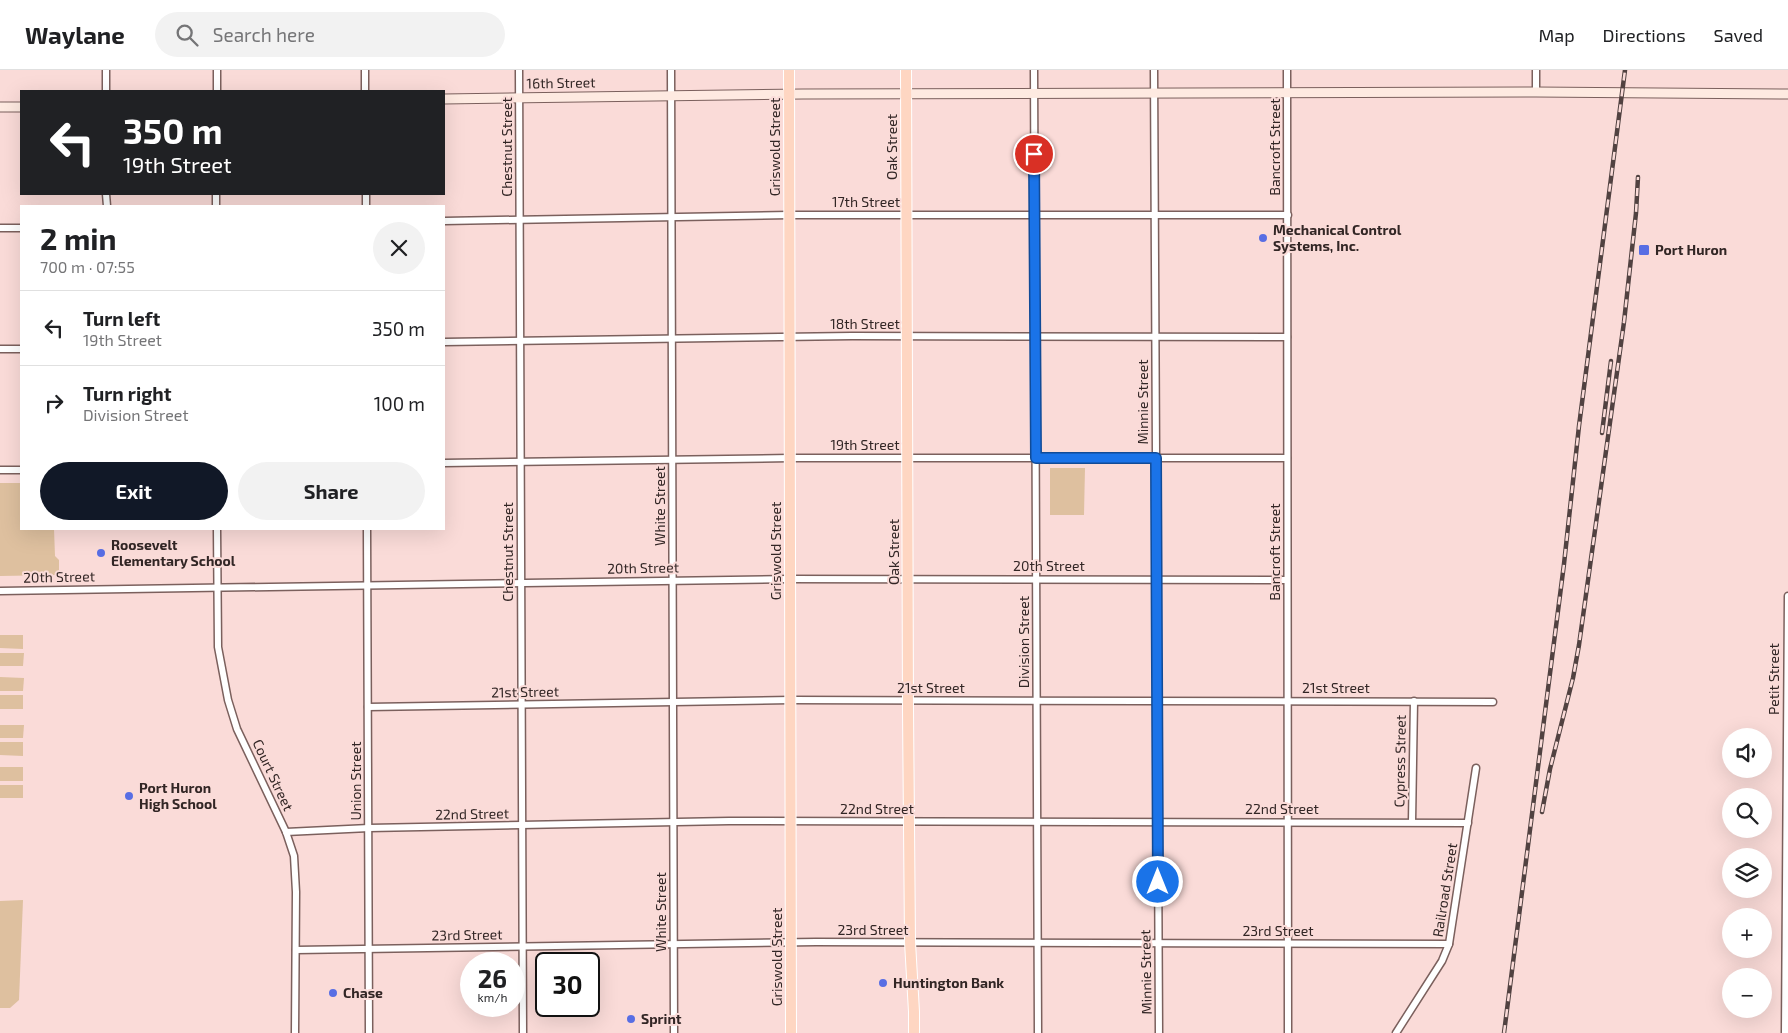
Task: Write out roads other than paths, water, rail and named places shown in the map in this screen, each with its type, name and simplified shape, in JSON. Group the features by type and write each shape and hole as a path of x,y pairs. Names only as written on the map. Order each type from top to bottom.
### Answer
{"main road":[{"name":"Griswold Street","path":"789,70 791,1033"},
{"name":"Oak Street","path":"906,70 909,822 910,942 914,1033"}],"street":[{"path":"106,70 106,90"},
{"path":"217,70 217,90"},
{"path":"365,70 365,90"},
{"name":"Chestnut Street","path":"519,70 523,1033"},
{"name":"White Street","path":"671,70 674,1033"},
{"name":"Division Street","path":"1034,70 1038,1033"},
{"name":"Minnie Street","path":"1154,70 1159,1033"},
{"name":"Bancroft Street","path":"1287,70 1288,1033"},
{"path":"1536,70 1536,92"},
{"name":"16th Street","path":"445,100 789,94 1536,92 1788,94"},
{"path":"0,108 20,107"},
{"name":"17th Street","path":"445,221 789,215 1288,215"},
{"path":"0,228 20,228"},
{"name":"18th Street","path":"445,342 907,336 1287,337"},
{"path":"0,349 20,349"},
{"name":"19th Street","path":"445,463 908,457 1287,458"},
{"path":"0,470 20,470"},
{"name":"Court Street","path":"217,530 218,647 228,700 237,729 286,832 294,856 296,874 295,1033"},
{"name":"Union Street","path":"367,530 370,1033"},
{"name":"20th Street","path":"0,591 789,579 1287,580"},
{"name":"Petit Street","path":"1785,1033 1788,596"},
{"name":"21st Street","path":"368,707 791,700 1493,702"},
{"name":"Cypress Street","path":"1412,822 1414,701"},
{"name":"Railroad Street","path":"1396,1033 1442,961 1449,944 1476,768"},
{"name":"22nd Street","path":"286,832 369,828 790,821 1468,822"},
{"name":"23rd Street","path":"296,950 790,942 1449,944"}],"railway":[{"path":"1504,1033 1625,70"},
{"path":"1542,812 1579,645 1624,322 1638,177"},
{"path":"1602,433 1611,361"}],"place":[{"name":"Mechanical Control Systems, Inc.","path":"1263,238"},
{"name":"Port Huron","path":"1644,250"},
{"name":"Roosevelt Elementary School","path":"101,553"},
{"name":"Port Huron High School","path":"129,796"},
{"name":"Huntington Bank","path":"883,983"},
{"name":"Chase","path":"333,993"},
{"name":"Sprint","path":"631,1019"}]}
